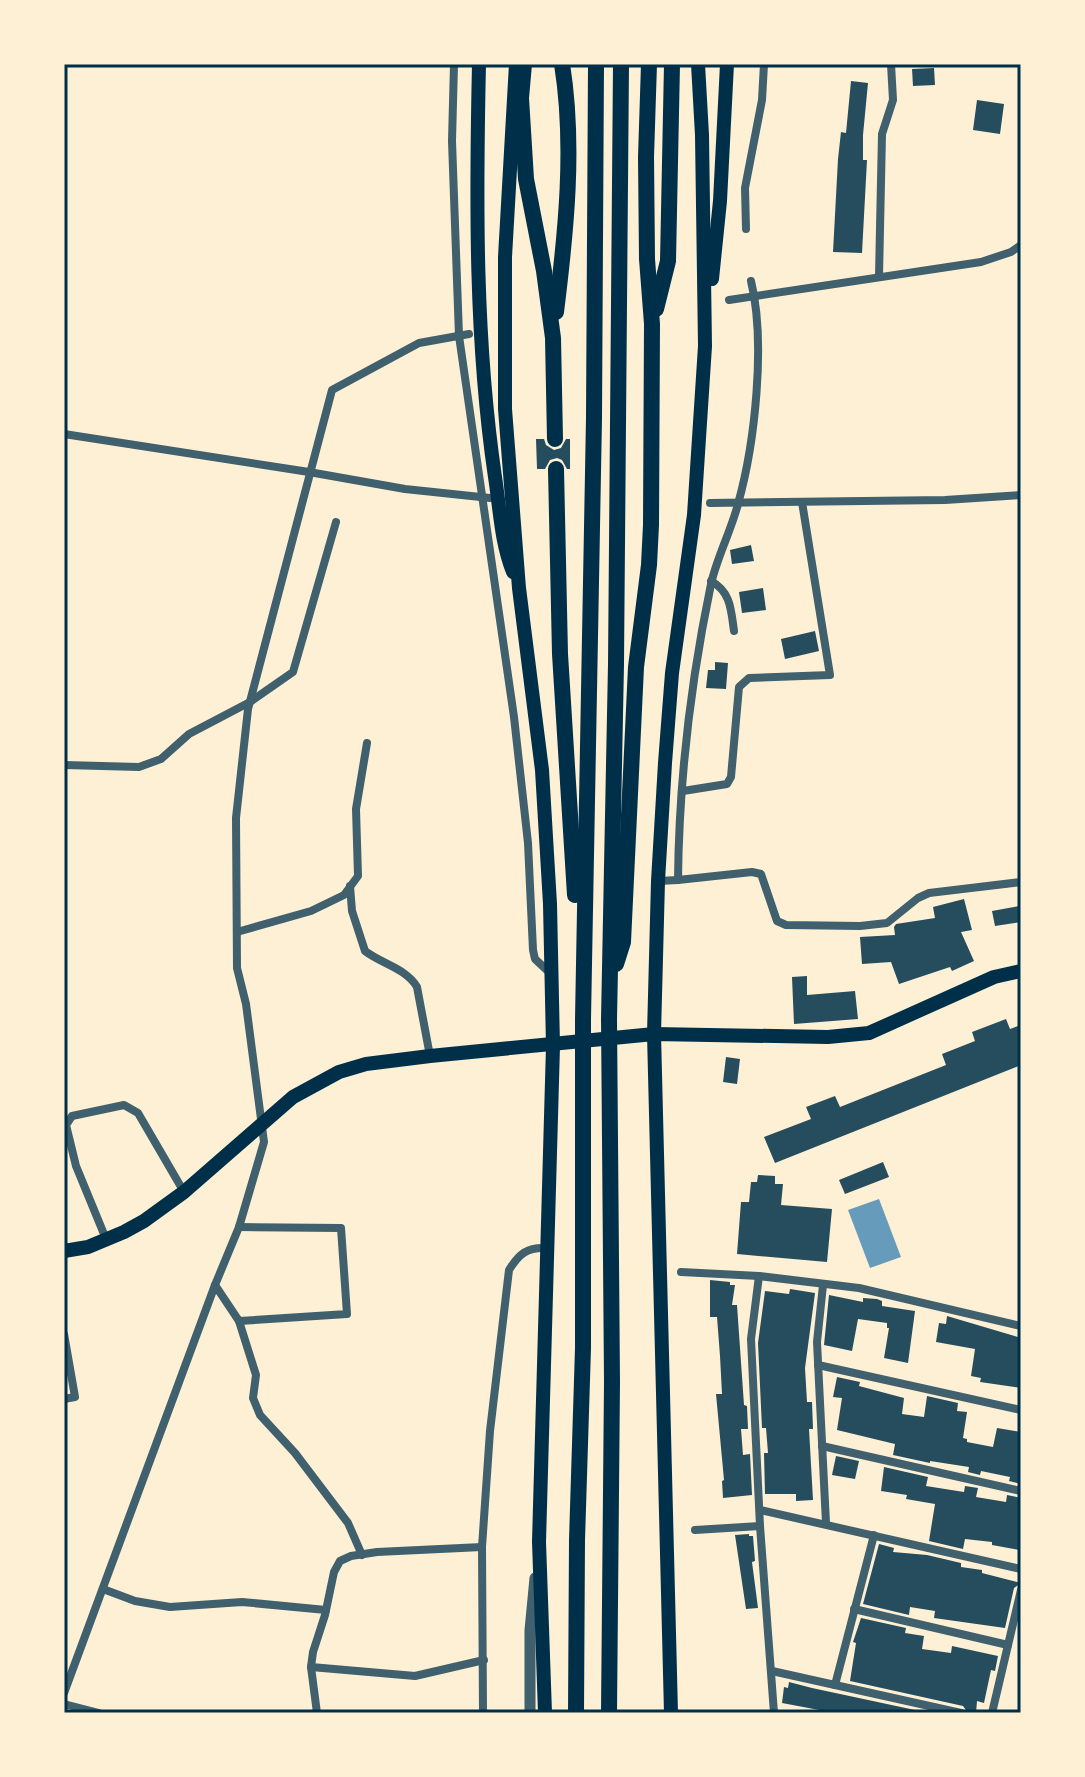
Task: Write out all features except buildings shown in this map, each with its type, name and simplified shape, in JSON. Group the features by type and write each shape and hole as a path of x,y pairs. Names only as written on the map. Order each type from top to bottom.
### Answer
{"highway":[{"path":"524,64 521,98 526,179 553,338 555,439"},
{"path":"553,338 562,270 567,168 562,64"},
{"path":"576,1713 584,1237 584,939 594,434 596,64"},
{"path":"609,1713 612,1381 609,1019 621,64"},
{"path":"611,978 623,942 636,667 649,565 652,324 646,215 649,64"},
{"path":"652,324 668,261 672,64"},
{"path":"556,469 560,654 576,900 584,939"}],"main road":[{"path":"479,64 477,230 481,343 506,555 519,588"},
{"path":"516,64 505,257 505,409 519,588 542,770 550,904 553,1046 539,1542 545,1713"},
{"path":"698,64 705,346"},
{"path":"671,1713 654,1034 658,881 672,673 694,515 705,346 720,201 727,64"},
{"path":"64,1251 88,1247 144,1221 184,1192 293,1097 339,1072 366,1064 654,1034 828,1037 869,1033 994,977 1021,971"}],"street":[{"path":"454,64 452,141 459,336 486,498 514,717 528,843 533,950 535,959 550,973"},
{"path":"746,229 745,188 762,100 764,64"},
{"path":"879,276 882,134 893,100 894,74 891,64"},
{"path":"729,300 981,262 1011,252 1021,245"},
{"path":"678,880 688,729 711,581 739,503 749,449 758,331 751,281"},
{"path":"64,1693 239,1227 264,1142 246,1004 237,968 236,818 250,702 332,390 419,343 469,334"},
{"path":"64,434 405,489 486,498"},
{"path":"710,503 945,500 1021,495"},
{"path":"683,791 727,784 731,777 739,687 743,681 749,678 830,675 802,502"},
{"path":"64,765 139,767 161,759 189,734 250,702 293,672 336,522"},
{"path":"711,581 722,587 728,597 734,631"},
{"path":"237,932 311,911 344,895 358,876 356,809 367,743"},
{"path":"658,881 752,872 761,874 777,921 786,925 860,926 887,923 929,893 1021,882"},
{"path":"350,886 352,911 365,951 405,973 417,987 430,1056"},
{"path":"106,1239 76,1166 66,1125 72,1116 124,1105 138,1113 184,1192"},
{"path":"239,1227 341,1228 347,1314 239,1321"},
{"path":"483,1713 482,1547 490,1431 509,1270 524,1251 532,1247 546,1248"},
{"path":"681,1272 759,1276 859,1288 1021,1326"},
{"path":"759,1276 751,1339 760,1526 774,1713"},
{"path":"215,1285 239,1321 256,1375 253,1398 260,1415 295,1453 348,1523 362,1555"},
{"path":"823,1285 817,1342 826,1523"},
{"path":"64,1334 75,1397 64,1399"},
{"path":"818,1365 1021,1410"},
{"path":"822,1446 1021,1491"},
{"path":"760,1510 1021,1569"},
{"path":"695,1530 760,1526"},
{"path":"835,1685 874,1535"},
{"path":"530,1713 530,1630 539,1542"},
{"path":"317,1713 311,1667 334,1572 340,1561 362,1555 482,1547"},
{"path":"103,1589 135,1601 170,1607 242,1602 326,1610"},
{"path":"992,1713 1021,1590"},
{"path":"854,1609 1008,1645"},
{"path":"311,1667 415,1676 484,1660"},
{"path":"772,1671 961,1713"},
{"path":"64,1704 99,1713"}],"water":[{"path":"879,1199 901,1257 870,1268 848,1210"}]}
